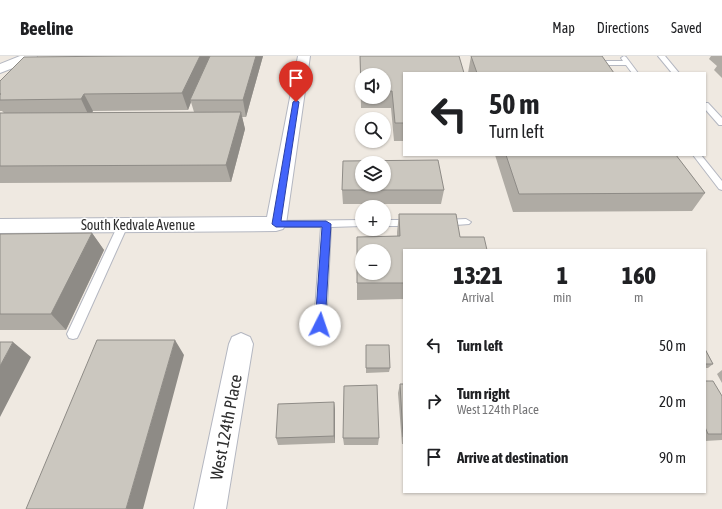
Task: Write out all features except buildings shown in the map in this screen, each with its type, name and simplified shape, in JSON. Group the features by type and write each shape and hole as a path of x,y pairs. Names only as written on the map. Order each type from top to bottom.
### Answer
{"street":[{"path":"0,70 31,56"},
{"path":"276,224 304,56"},
{"name":"South Kedvale Avenue","path":"0,226 276,224"},
{"name":"West 124th Place","path":"210,509 241,344"}],"lane":[{"path":"622,56 634,72"},
{"path":"661,56 675,72"},
{"path":"589,63 628,63"},
{"path":"706,106 722,123"},
{"path":"698,156 722,187"},
{"path":"391,223 466,222"},
{"path":"276,224 355,224"},
{"path":"320,325 326,224"},
{"path":"73,334 123,225"}],"route":[{"path":"296,102 276,224 326,224 320,325"}]}
